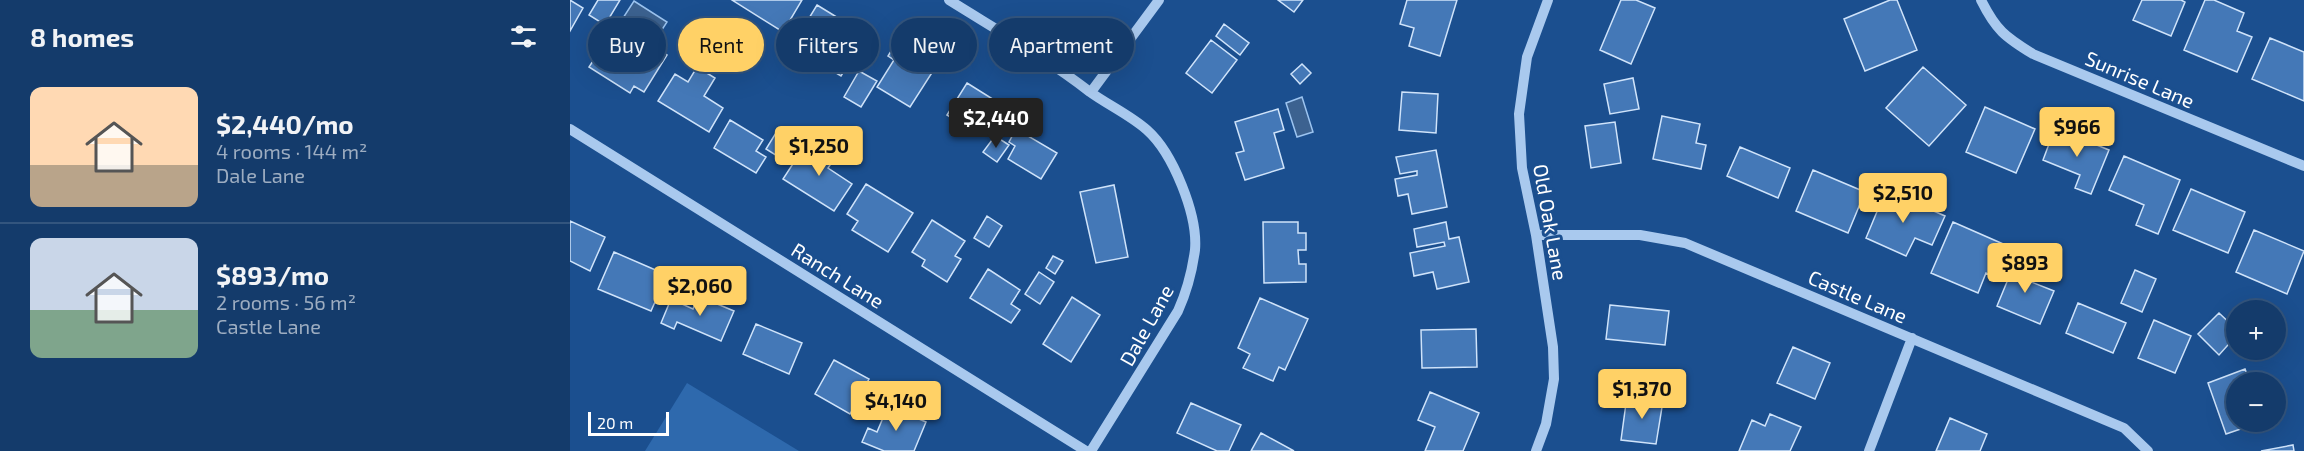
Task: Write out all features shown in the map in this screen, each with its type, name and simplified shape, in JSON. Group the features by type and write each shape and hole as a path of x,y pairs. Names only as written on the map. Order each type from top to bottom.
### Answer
{"street":[{"name":"Dale Lane","path":"949,0 1071,76 1148,130 1168,155 1189,201 1195,248 1188,289 1178,311 1089,451"},
{"path":"1091,92 1159,0"},
{"name":"Old Oak Lane","path":"1536,451 1546,424 1554,379 1553,346 1536,235 1522,168 1519,114 1527,57 1548,0"},
{"name":"Sunrise Lane","path":"1981,0 1992,22 2007,38 2033,54 2304,166"},
{"name":"Ranch Lane","path":"570,129 1089,451"},
{"name":"Castle Lane","path":"1536,235 1640,235 1685,243 2124,428 2148,451"},
{"path":"1869,451 1912,338"}],"shaded area":[{"path":"634,1 661,18 623,18"},
{"path":"1302,97 1313,132 1297,137 1286,103"},
{"path":"687,383 799,451 645,451"}],"building":[{"path":"570,0 583,8 570,31"},
{"path":"598,0 620,0 609,18 594,18 589,15"},
{"path":"732,0 802,0 791,18 776,18 776,28"},
{"path":"1278,0 1303,0 1294,12"},
{"path":"1407,0 1457,0 1440,56 1409,46 1414,28 1400,24"},
{"path":"1621,0 1636,0 1655,8 1631,64 1600,50"},
{"path":"1890,0 1897,0 1917,50 1865,71 1844,19"},
{"path":"2142,0 2181,0 2185,2 2171,36 2133,20"},
{"path":"2205,0 2214,0 2244,13 2237,31 2252,37 2237,72 2184,50"},
{"path":"817,5 838,18 809,18"},
{"path":"1224,24 1249,43 1240,55 1216,36"},
{"path":"2270,38 2304,52 2304,101 2252,79"},
{"path":"1211,40 1237,60 1212,93 1186,73"},
{"path":"1302,64 1311,73 1300,84 1291,74"},
{"path":"891,65 891,72 932,72 910,107 877,87"},
{"path":"1923,67 1966,105 1929,146 1886,108"},
{"path":"597,72 656,72 644,92 634,86 630,93"},
{"path":"694,72 705,72 715,78 704,96 723,108 709,132 658,101 675,74 688,82"},
{"path":"858,72 877,81 861,107 844,97"},
{"path":"1633,78 1639,109 1610,114 1604,84"},
{"path":"967,83 999,103 979,136 947,115"},
{"path":"1402,92 1438,94 1436,133 1399,130"},
{"path":"1985,107 2035,129 2016,173 1966,152"},
{"path":"1278,109 1284,130 1274,133 1284,168 1245,180 1236,153 1244,151 1235,122"},
{"path":"1662,116 1700,124 1696,143 1706,145 1701,169 1653,159"},
{"path":"730,120 763,140 756,151 766,157 756,173 714,148"},
{"path":"1615,122 1621,163 1591,168 1585,126"},
{"path":"779,128 795,138 782,159 766,149"},
{"path":"2055,128 2109,150 2091,194 2075,188 2080,175 2043,160"},
{"path":"1016,129 1057,153 1041,179 1008,159 1015,146 1009,142"},
{"path":"995,136 1009,145 997,162 983,152"},
{"path":"820,141 838,153 828,168 852,184 834,211 783,179 800,153 809,159"},
{"path":"1740,147 1790,168 1778,198 1727,176"},
{"path":"1436,150 1447,207 1412,214 1408,194 1398,196 1395,179 1417,175 1417,171 1400,174 1396,157"},
{"path":"2124,156 2180,180 2158,234 2136,225 2144,205 2109,190"},
{"path":"1813,170 1865,192 1848,233 1796,211"},
{"path":"866,184 913,213 888,252 852,230 858,221 847,214"},
{"path":"1114,185 1128,257 1096,263 1080,192"},
{"path":"2191,189 2245,212 2228,253 2173,230"},
{"path":"1886,190 1945,216 1932,245 1915,238 1906,256 1866,238"},
{"path":"987,216 1002,226 989,247 974,238"},
{"path":"932,220 965,241 955,256 961,259 947,282 922,266 925,260 912,252"},
{"path":"570,221 605,237 590,271 570,261"},
{"path":"1263,222 1298,222 1298,233 1306,233 1306,250 1298,250 1299,264 1306,264 1306,282 1264,283"},
{"path":"1446,222 1449,239 1459,237 1469,282 1437,289 1433,272 1414,276 1410,253 1445,246 1444,242 1417,247 1414,229"},
{"path":"1953,222 2010,247 1997,278 1986,273 1978,293 1931,273"},
{"path":"2254,230 2304,251 2287,294 2236,272"},
{"path":"614,252 667,275 651,311 598,289"},
{"path":"1053,256 1063,261 1055,274 1046,268"},
{"path":"2016,260 2035,268 2029,281 2054,291 2040,324 1997,306"},
{"path":"988,269 1020,290 1011,304 1020,310 1011,323 970,298"},
{"path":"2135,270 2156,279 2142,312 2121,303"},
{"path":"1039,272 1054,282 1040,304 1025,294"},
{"path":"698,296 734,311 721,341 677,322 674,329 661,323 671,299 693,309"},
{"path":"1072,297 1100,315 1071,362 1043,344"},
{"path":"1260,298 1308,319 1285,370 1279,367 1273,381 1243,368 1250,354 1238,348"},
{"path":"2078,303 2126,323 2113,353 2066,333"},
{"path":"1610,305 1669,311 1665,345 1606,339"},
{"path":"2219,313 2226,320 2226,347 2219,355 2198,334"},
{"path":"2154,320 2191,336 2175,373 2138,358"},
{"path":"756,324 802,343 789,374 743,354"},
{"path":"1476,329 1477,367 1422,368 1421,330"},
{"path":"1793,347 1830,363 1815,399 1777,383"},
{"path":"834,360 869,379 850,414 815,394"},
{"path":"2226,376 2226,432 2232,432 2226,434 2208,383"},
{"path":"1430,392 1479,413 1463,451 1425,451 1435,427 1418,420"},
{"path":"1627,396 1663,401 1656,444 1621,440"},
{"path":"1191,403 1241,425 1229,451 1217,451 1177,433"},
{"path":"888,406 926,422 914,451 884,451 862,442 868,428 877,432"},
{"path":"1770,414 1801,427 1790,451 1739,451 1752,420 1765,426"},
{"path":"1950,418 1987,434 1980,451 1936,451"},
{"path":"1261,433 1294,451 1251,451"},
{"path":"2293,445 2294,451 2261,451"}]}
